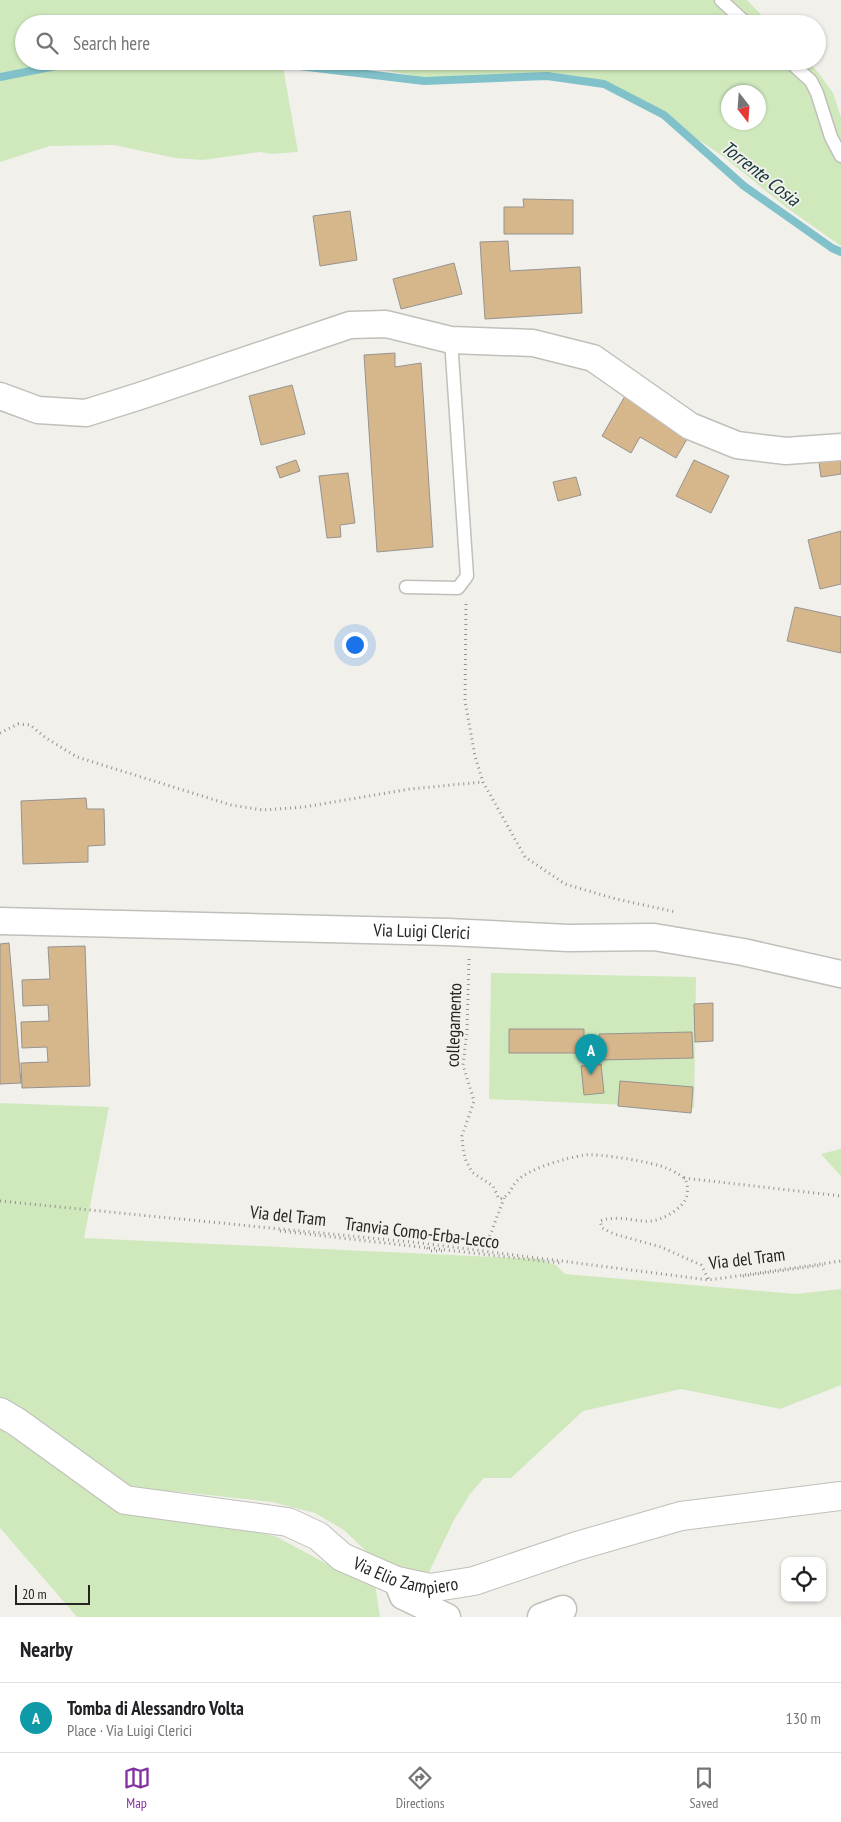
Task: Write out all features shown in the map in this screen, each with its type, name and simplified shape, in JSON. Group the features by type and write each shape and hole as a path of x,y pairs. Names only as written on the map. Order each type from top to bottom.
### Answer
{"street":[{"path":"0,396 38,410 86,413 350,324 386,324 450,340 533,343 594,358 690,426 737,445 786,451 841,447"},
{"name":"Via Luigi Clerici","path":"0,921 448,932 568,938 654,937 744,952 841,974"},
{"name":"Via Elio Zampiero","path":"0,1412 17,1422 125,1500 288,1522 318,1536 342,1557 397,1581 430,1588 474,1581 577,1546 681,1516 841,1496"},
{"path":"397,1581 403,1596 447,1617"}],"lane":[{"path":"721,0 738,15"},
{"path":"799,70 811,81 817,93 831,137 841,156"},
{"path":"406,587 458,588 467,576 450,340"}],"path":[{"path":"467,576 465,701 475,756 483,782 525,857 565,884 677,913"},
{"path":"0,733 18,724 30,725 46,738 77,757 231,805 263,810 304,806 410,789 483,782"},
{"name":"collegamento","path":"448,932 464,948 469,958 467,1031 462,1064 474,1101 462,1136 463,1149 466,1161 472,1172 492,1186 499,1199 504,1198"},
{"path":"488,1241 504,1198 509,1194 516,1181 528,1173 548,1165 586,1155 623,1158 666,1167 684,1178 841,1196"},
{"path":"684,1178 688,1188 686,1200 674,1211 659,1219 644,1221 620,1217 600,1221 602,1228 614,1234 661,1247 701,1264 709,1280"},
{"name":"Via del Tram","path":"0,1201 421,1243 709,1280 841,1261"},
{"name":"Tranvia Como-Erba-Lecco","path":"0,1201 29,1202 668,1275 716,1278 755,1276 841,1261"},
{"path":"421,1243 431,1251 481,1255"}],"green space":[{"path":"0,0 747,0 761,15 15,15 15,70 284,70 298,152 271,154 260,152 203,160 175,158 114,145 50,146 0,162"},
{"path":"385,70 816,70 833,93 841,117 841,246 787,208 724,157 618,91 581,78 533,75 487,79 429,79"},
{"path":"491,973 696,977 694,1108 489,1099"},
{"path":"0,1103 109,1107 84,1238 539,1259 556,1265 565,1274 796,1294 841,1289 841,1385 780,1409 681,1389 583,1411 511,1478 484,1478 470,1494 454,1520 429,1572 407,1571 371,1556 344,1530 315,1513 272,1502 181,1492 141,1490 124,1484 42,1423 0,1397"},
{"path":"841,1149 841,1176 821,1154"},
{"path":"0,1429 93,1491 277,1537 329,1565 375,1584 380,1617 77,1617 0,1528"}],"building":[{"path":"523,199 573,200 573,234 504,234 504,207 524,207"},
{"path":"350,211 357,260 320,266 313,216"},
{"path":"508,241 510,271 580,267 582,313 485,319 480,242"},
{"path":"454,263 462,294 401,309 393,279"},
{"path":"395,353 395,367 421,363 433,547 377,552 364,355"},
{"path":"292,385 305,434 261,445 249,396"},
{"path":"625,396 690,434 676,458 640,437 631,453 602,436"},
{"path":"841,451 841,474 821,477 819,462 826,461"},
{"path":"296,460 300,471 280,478 276,467"},
{"path":"694,460 729,476 711,513 676,496"},
{"path":"348,473 355,523 340,525 341,537 327,538 319,476"},
{"path":"576,477 581,495 558,501 553,482"},
{"path":"841,531 841,584 820,589 808,540"},
{"path":"795,607 841,617 841,653 787,641"},
{"path":"86,798 87,809 104,809 105,845 88,846 88,862 23,864 21,801"},
{"path":"9,943 21,1083 0,1084 0,944"},
{"path":"85,946 90,1086 22,1088 21,1063 48,1062 47,1047 22,1048 21,1022 49,1021 48,1005 23,1006 22,980 50,979 48,947"},
{"path":"713,1003 713,1041 695,1042 694,1004"},
{"path":"509,1029 584,1029 584,1053 509,1053"},
{"path":"692,1032 693,1058 600,1060 599,1034"},
{"path":"601,1064 604,1093 584,1095 581,1066"},
{"path":"620,1081 693,1087 691,1113 618,1106"}],"waterway":[{"name":"Torrente Cosia","path":"0,77 35,70"},
{"name":"Torrente Cosia","path":"333,70 424,81 547,76 604,84 664,115 744,186 832,248 841,252"}],"place":[{"name":"Tomba di Alessandro Volta","path":"591,1075"}]}
